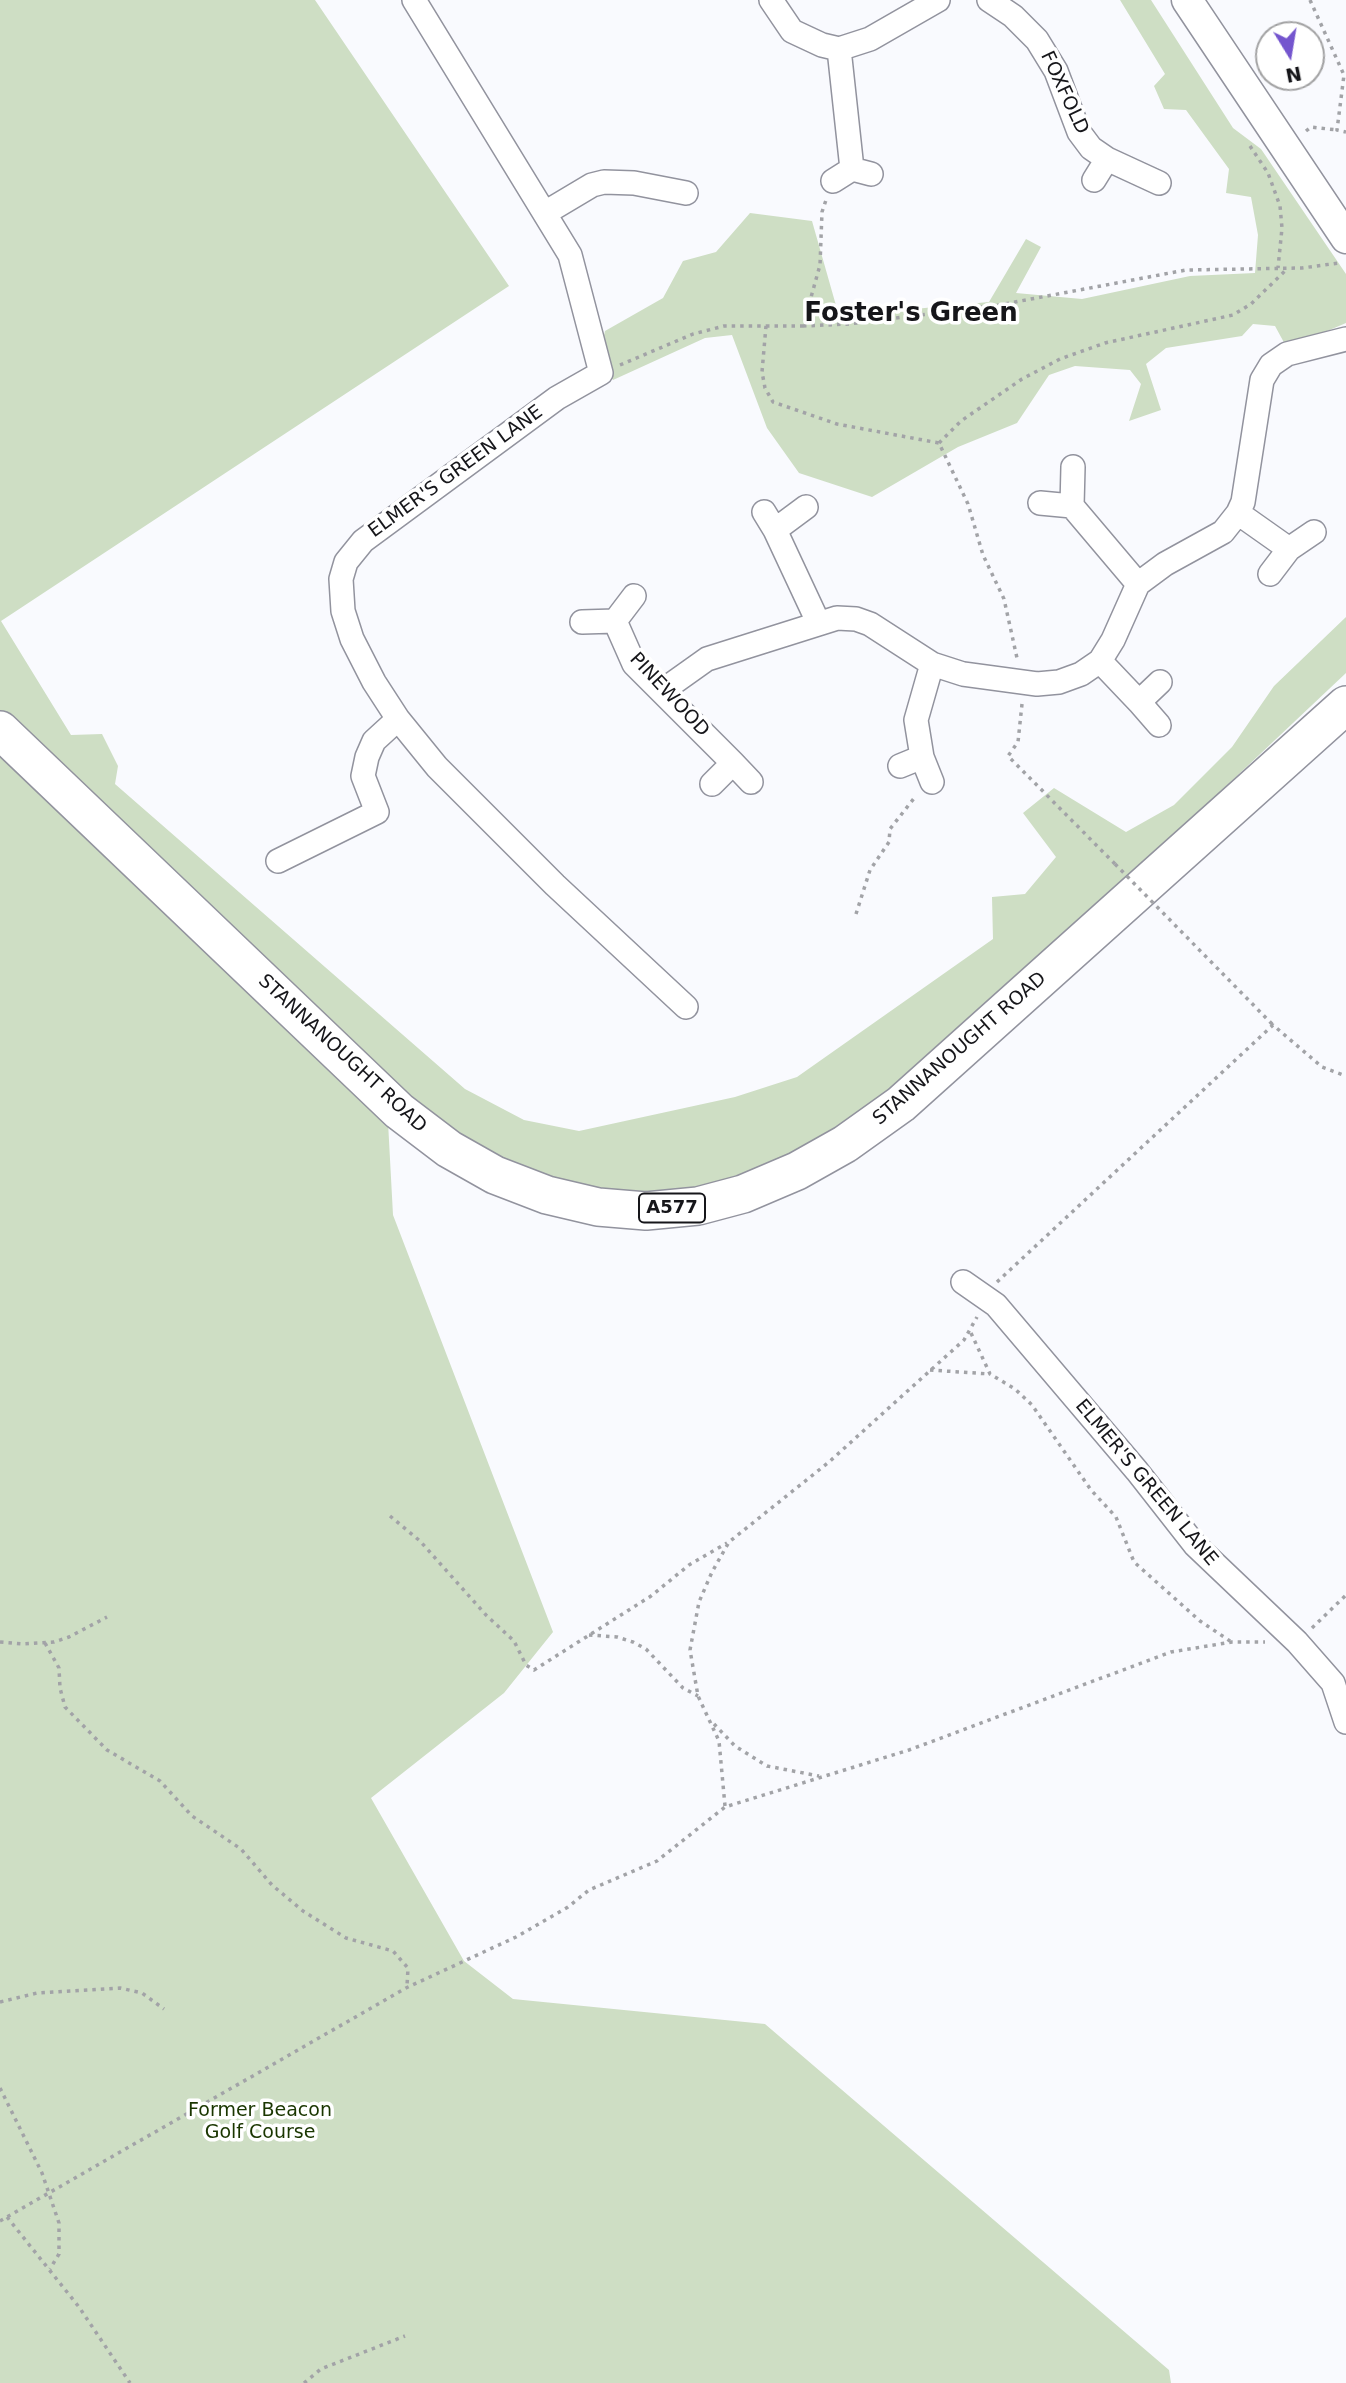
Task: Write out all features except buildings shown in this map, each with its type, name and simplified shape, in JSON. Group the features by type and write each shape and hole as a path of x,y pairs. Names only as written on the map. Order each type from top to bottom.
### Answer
{"main road":[{"name":"STANNANOUGHT ROAD","path":"0,730 399,1111 449,1149 495,1175 547,1195 598,1207 646,1211 698,1206 765,1185 797,1171 845,1144 901,1104 1345,707"}],"street":[{"path":"414,0 570,255 601,373 597,375"},
{"path":"771,0 792,31 822,45 839,49 870,39 938,0"},
{"name":"FOXFOLD","path":"989,0 1013,16 1037,40 1056,71 1079,132 1091,148 1107,159 1159,183"},
{"path":"1187,0 1342,251"},
{"path":"839,49 852,175"},
{"path":"1094,180 1107,159"},
{"path":"545,213 592,185 604,182 634,183 686,193"},
{"path":"662,691 707,659 836,618 856,619 870,624 932,664 984,678 1022,683 1059,682 1081,674 1100,661 1114,640 1138,584 1164,564 1223,532 1238,513 1243,502 1262,380 1271,365 1287,354 1344,342"},
{"name":"ELMER'S GREEN LANE","path":"597,375 556,398 363,541 346,562 341,594 352,639 398,719 456,787 686,1007"},
{"path":"1073,467 1072,506 1138,584"},
{"path":"1040,503 1072,506"},
{"path":"806,507 769,521 818,622"},
{"path":"1238,513 1289,549"},
{"path":"1270,573 1289,549 1314,532"},
{"path":"582,622 615,621 635,596"},
{"name":"PINEWOOD","path":"615,621 634,664 751,782"},
{"path":"1100,661 1159,725"},
{"path":"932,664 916,720 922,757 932,782"},
{"path":"1139,702 1160,682"},
{"path":"278,861 377,812 363,776 367,757 374,741 398,719"},
{"path":"900,766 922,757"},
{"path":"712,783 733,763"},
{"name":"ELMER'S GREEN LANE","path":"963,1282 996,1305 1137,1471 1195,1545 1297,1642 1333,1684 1346,1722"}],"path":[{"path":"1310,0 1345,74 1338,130"},
{"path":"1312,142 1306,131 1311,127 1346,132"},
{"path":"1250,146 1268,173 1280,206 1282,228 1278,268"},
{"path":"803,326 820,265 822,212 852,175"},
{"path":"597,375 693,334 724,326 849,324 999,305 1186,270 1287,268 1342,251"},
{"path":"939,443 961,421 1021,379 1060,359 1105,343 1233,315 1251,304 1287,268"},
{"path":"766,326 762,372 765,388 773,402 838,424 939,443"},
{"path":"939,443 968,505 984,555 1004,599 1022,683 1018,742 1008,756 1273,1025 1322,1067 1346,1076"},
{"path":"856,914 870,870 889,842 890,829 922,787 932,782"},
{"path":"390,1516 420,1541 486,1615 514,1641 526,1665 534,1670 650,1596 689,1565 729,1542 829,1462 970,1332 982,1296 1273,1025"},
{"path":"970,1332 975,1348 990,1374"},
{"path":"930,1370 990,1374 1015,1388 1050,1429 1091,1490 1116,1517 1130,1555 1142,1570 1158,1581 1199,1621 1232,1642"},
{"path":"725,1807 723,1763 710,1719 698,1696 690,1650 692,1626 708,1582 729,1542"},
{"path":"0,2221 406,1988 516,1937 568,1908 589,1891 657,1861 725,1807 909,1750 1171,1652 1232,1642 1297,1642 1346,1595"},
{"path":"0,1642 45,1643 69,1637 107,1618"},
{"path":"588,1635 603,1635 633,1642 646,1649 682,1688 698,1696"},
{"path":"45,1643 57,1661 65,1707 107,1750 160,1781 192,1816 241,1849 272,1885 303,1912 346,1938 387,1949 398,1955 410,1973 406,1988"},
{"path":"710,1719 735,1746 768,1766 788,1772 825,1777"},
{"path":"0,2002 37,1993 120,1988 142,1993 164,2009"},
{"path":"0,2088 50,2192 61,2243 60,2253 50,2269"},
{"path":"6,2217 39,2260 50,2269 130,2383"},
{"path":"304,2383 321,2370 405,2336"}],"green space":[{"path":"0,0 315,0 509,286 1,621 71,735 102,734 118,766 115,784 465,1089 524,1120 579,1131 735,1097 797,1077 993,939 992,897 1025,894 1056,857 1023,813 1054,788 1126,832 1174,805 1232,747 1274,686 1346,617 1346,673 1028,973 879,1107 738,1186 614,1202 435,1132 0,722"},
{"path":"1120,0 1151,0 1233,128 1261,149 1346,274 1346,323 1287,348 1275,326 1253,324 1242,336 1166,348 1146,364 1161,410 1129,421 1141,384 1130,370 1075,366 1049,375 1017,423 958,447 872,497 799,473 767,428 732,335 705,338 613,380 599,357 605,331 663,298 683,261 716,252 750,213 812,221 839,316 989,302 1026,239 1041,247 1016,293 1082,299 1190,276 1255,273 1258,235 1251,197 1226,193 1229,169 1186,110 1164,109 1154,86 1165,74"},
{"name":"Former Beacon Golf Course","path":"0,750 388,1122 393,1215 553,1632 504,1693 371,1798 464,1961 513,1999 765,2024 1169,2370 1171,2383 0,2383"}],"district":[{"name":"Foster's Green","path":"911,314"}]}
